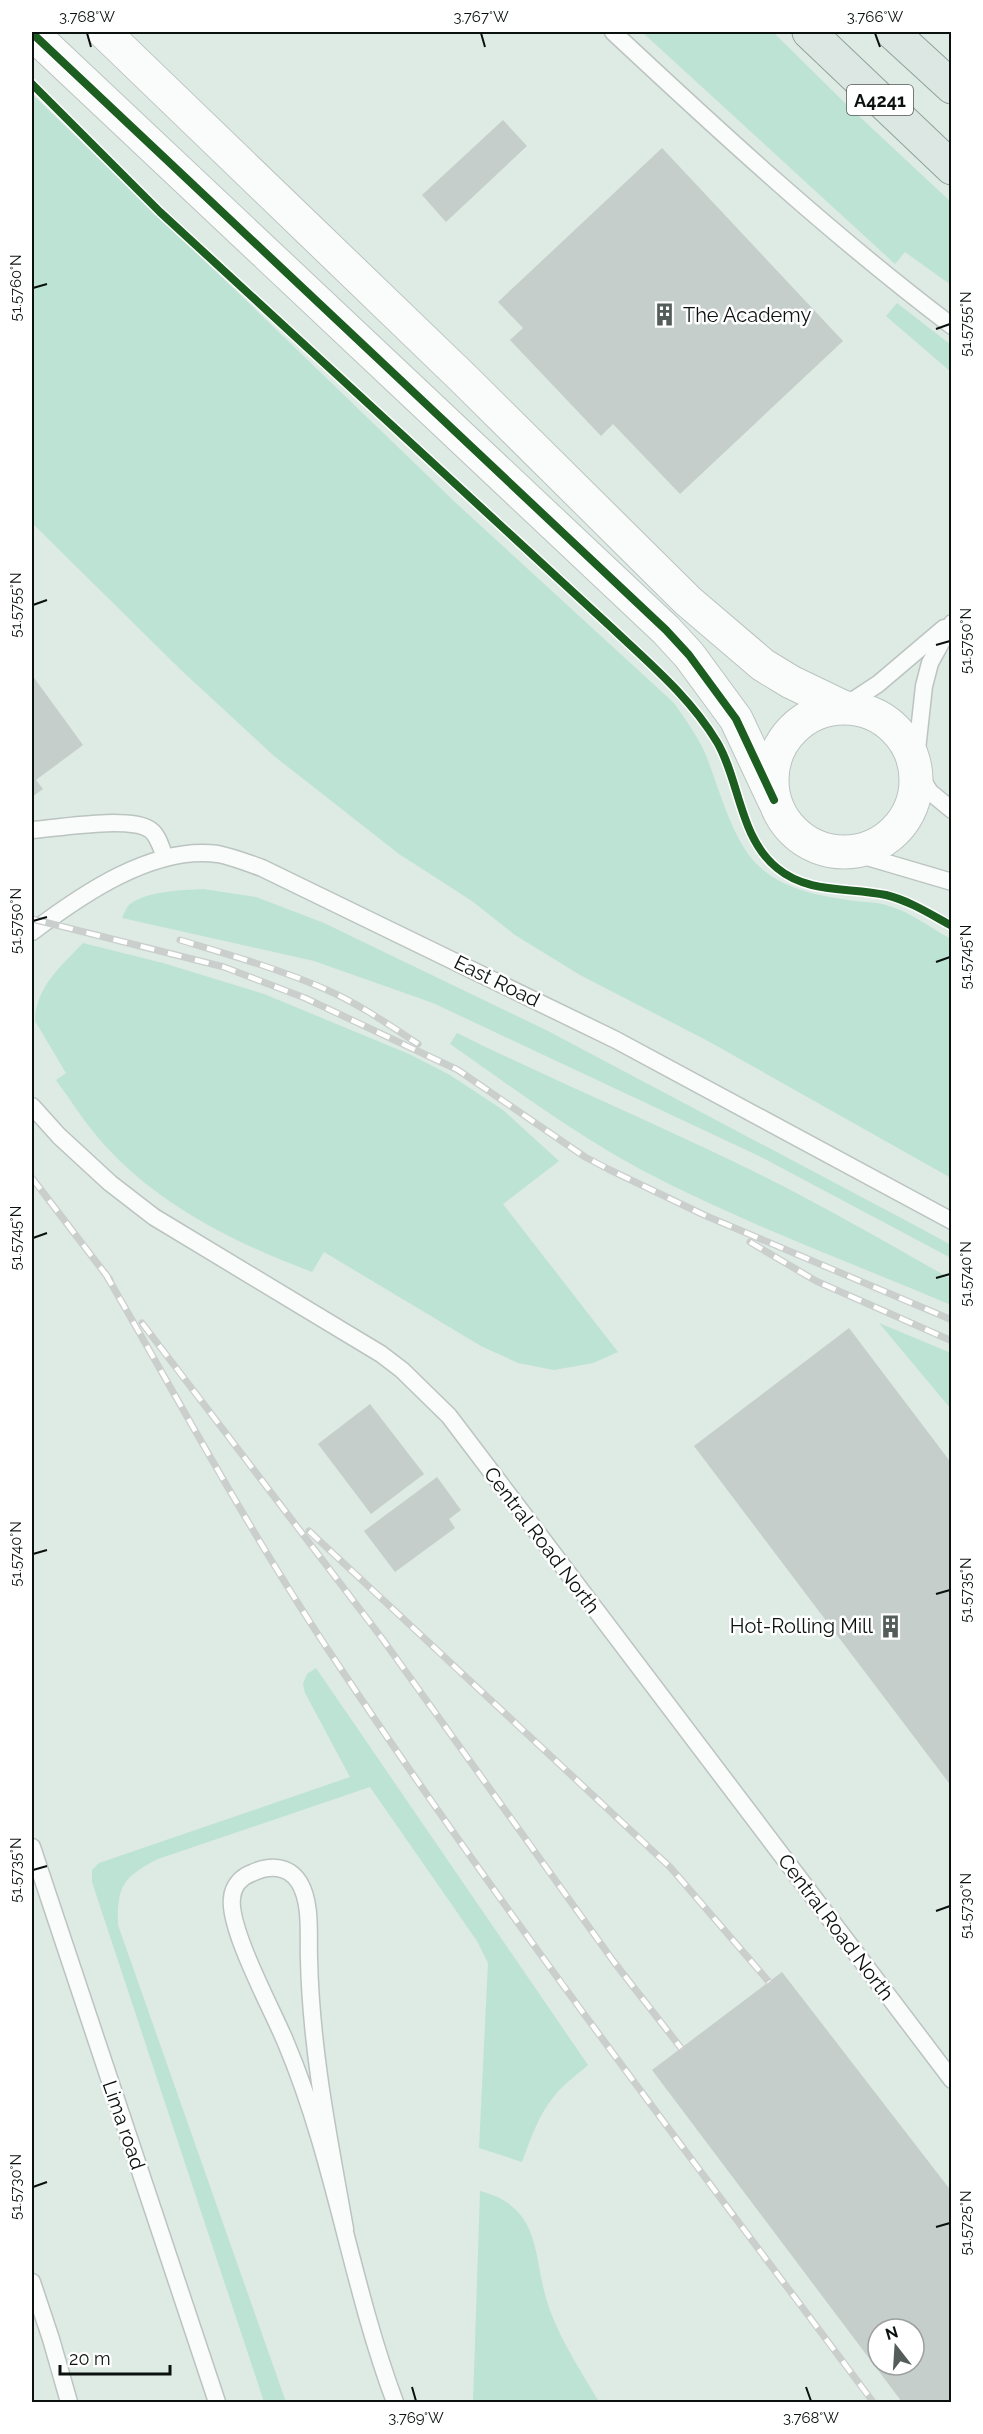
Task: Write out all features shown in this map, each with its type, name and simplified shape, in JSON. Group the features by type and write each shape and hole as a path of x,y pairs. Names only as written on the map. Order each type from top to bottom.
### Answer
{"main road":[{"name":"A4241","path":"809,32 951,168"},
{"name":"A4241","path":"892,32 951,87"}],"street":[{"path":"32,33 666,630 689,655 736,719 782,818 795,833 812,844 831,851 850,852 882,841 895,830 906,817 913,801 916,785 915,768 909,748 898,731 882,718 864,710 843,707 762,665 688,601 463,378 104,32"},
{"path":"774,800 772,778 776,756 786,737 802,721 821,711 843,707"}],"lane":[{"path":"612,32 853,247 951,326"},
{"path":"843,707 878,684 951,622"},
{"path":"951,622 930,663 926,678 920,712 915,768 930,792 951,810"},
{"path":"32,830 128,822 148,828 154,834 165,857"},
{"path":"850,852 951,882"},
{"name":"East Road","path":"32,932 90,891 165,857 218,854 262,868 616,1040 951,1221"},
{"name":"Central Road North","path":"32,1106 59,1136 110,1183 154,1217 381,1354 402,1370 449,1416 951,2080"},
{"name":"Lima road","path":"32,1847 217,2403"},
{"path":"345,2229 313,2037 307,1909 299,1883 291,1874 282,1868 269,1867 244,1876 235,1886 232,1914 239,1937 287,2045 306,2095 395,2403"},
{"path":"32,2282 69,2403"}],"green space":[{"path":"642,32 773,32 951,202 951,285 905,252 895,264"},
{"path":"32,94 457,504 674,703 702,746 733,828 756,864 768,874 794,888 839,899 878,903 895,908 951,939 951,1178 708,1041 580,975 515,935 472,901 399,854 274,756 181,670 32,523"},
{"path":"897,303 951,345 951,372 886,316"},
{"path":"203,889 256,897 324,923 548,1031 951,1245 951,1258 759,1156 433,1003 314,961 122,918 129,905 144,897 164,892"},
{"path":"83,943 163,963 264,994 409,1054 450,1075 503,1110 559,1161 503,1204 618,1352 593,1363 554,1370 518,1363 481,1346 324,1252 312,1272 231,1237 180,1208 156,1191 133,1173 96,1136 56,1080 66,1073 35,1021 40,998 51,978"},
{"path":"457,1033 725,1158 834,1213 951,1279 951,1305 755,1224 640,1169 567,1125 450,1044"},
{"path":"879,1323 951,1353 951,1409"},
{"path":"316,1668 588,2065 563,2086 550,2101 536,2126 522,2162 479,2148 488,1963 477,1941 370,1787 158,1859 137,1871 124,1884 119,1901 118,1925 286,2402 264,2402 92,1882 92,1870 99,1863 350,1777 305,1693 303,1684 307,1674"},
{"path":"480,2191 501,2199 517,2210 527,2224 551,2313 567,2347 599,2402 473,2402"}],"building":[{"path":"503,120 527,146 446,222 422,195"},
{"name":"The Academy","path":"662,148 843,341 680,494 613,424 601,436 510,340 523,328 498,302"},
{"path":"32,675 83,745 36,780 43,789 32,797"},
{"name":"Hot-Rolling Mill","path":"849,1328 952,1464 952,1787 694,1446"},
{"path":"370,1404 424,1474 371,1514 318,1444"},
{"path":"437,1477 461,1510 449,1519 455,1528 395,1572 364,1531"},
{"path":"782,1972 952,2192 952,2402 902,2402 883,2377 926,2377 926,2317 866,2317 866,2354 652,2070"}],"railway":[{"path":"32,919 224,967 305,998 458,1070 585,1157 608,1169 704,1215 952,1320"},
{"path":"180,940 309,982 362,1008 418,1044"},
{"path":"32,1178 110,1280"},
{"path":"750,1242 816,1281 952,1341"},
{"path":"105,1273 218,1470 337,1663 533,1944 873,2402"},
{"path":"142,1323 381,1637 614,1962 681,2048"},
{"path":"309,1531 670,1867 769,1982"}],"cycle path":[{"path":"32,33 666,630 689,655 736,719 774,800"},
{"path":"32,84 160,212 682,695 717,742 725,757 747,825 764,855 777,868 789,876 815,886 886,895 920,908 952,926"}],"place":[{"name":"The Academy","path":"665,315"},
{"name":"Hot-Rolling Mill","path":"891,1626"}]}
